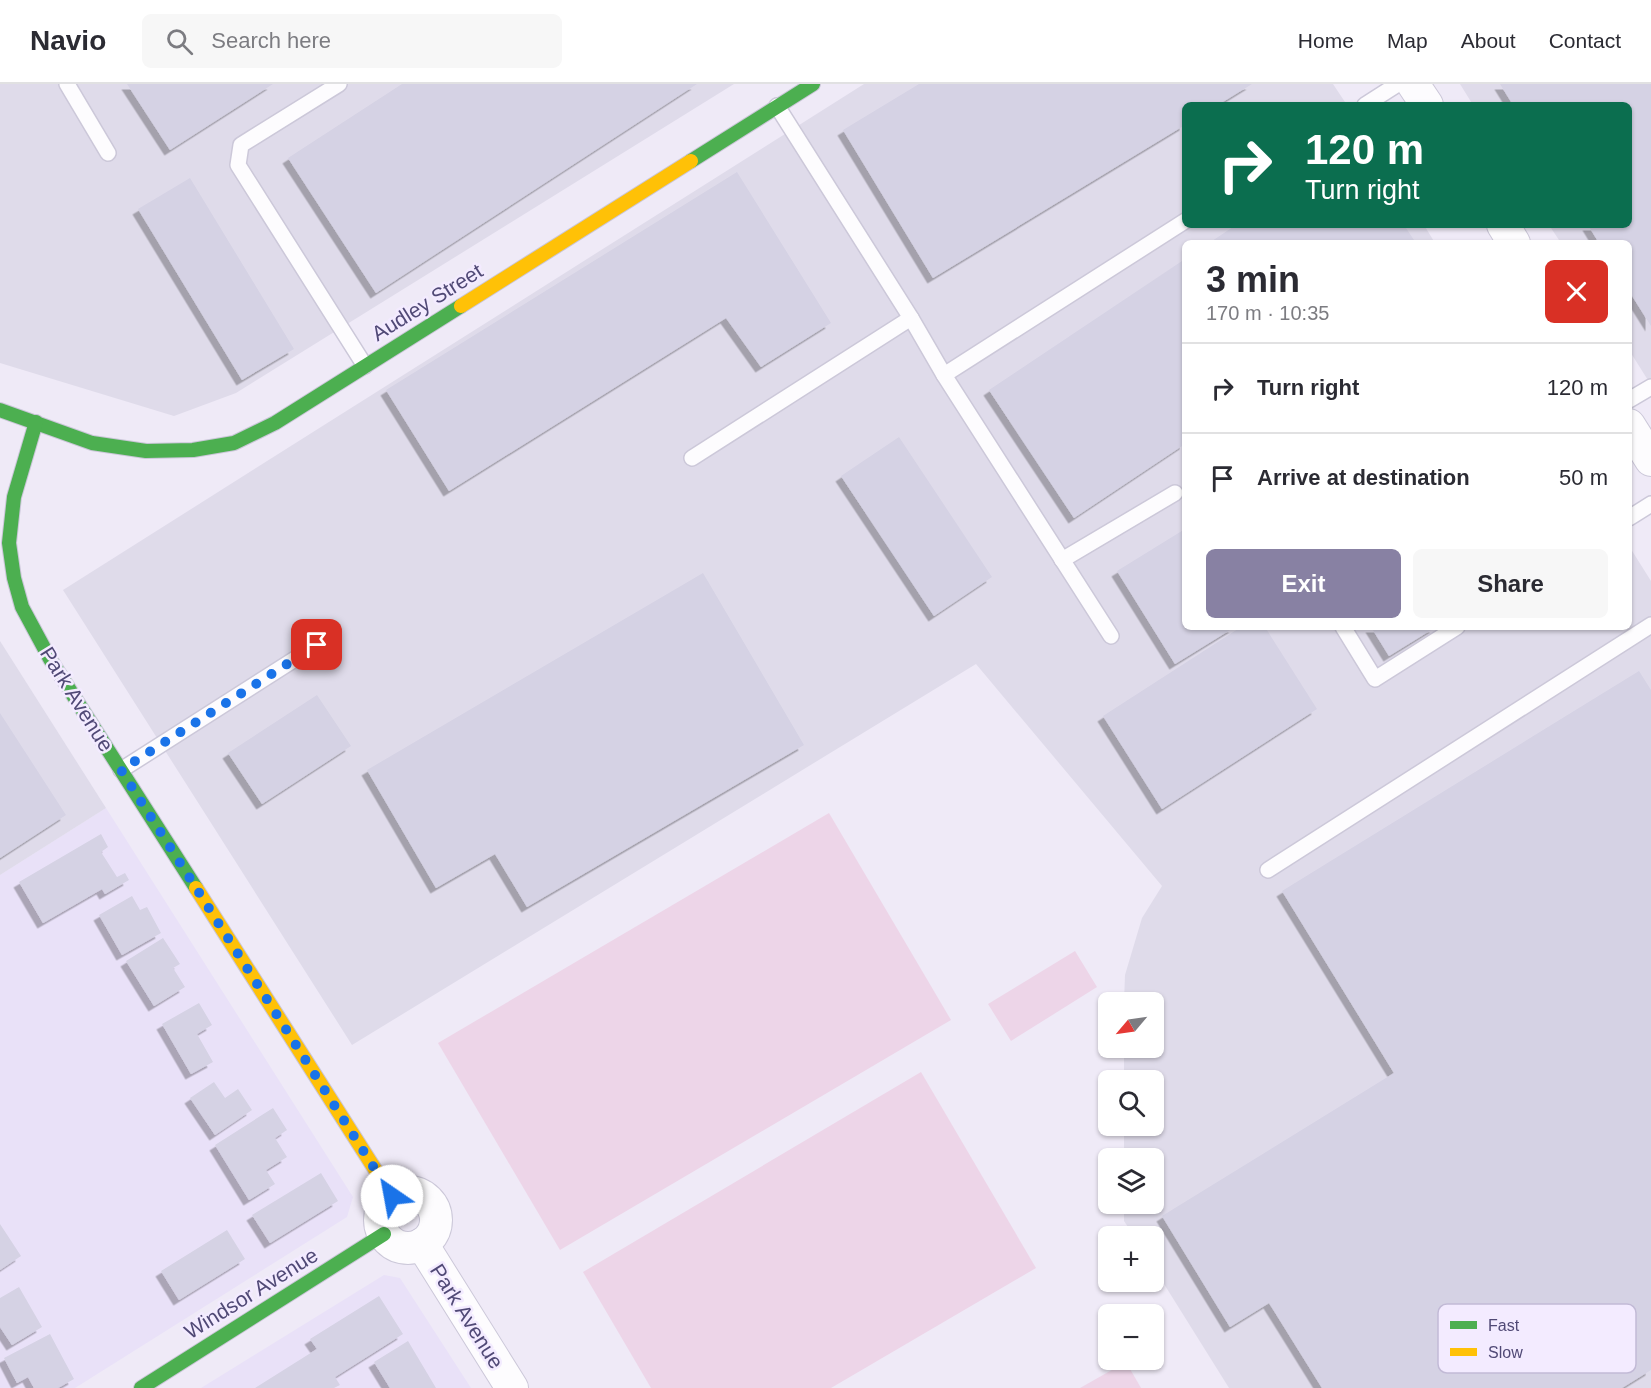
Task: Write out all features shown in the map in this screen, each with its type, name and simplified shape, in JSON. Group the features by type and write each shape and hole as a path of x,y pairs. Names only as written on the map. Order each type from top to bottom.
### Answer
{"street":[{"name":"Audley Street","path":"36,422 93,443 146,451 193,450 234,443 275,423 813,84"},
{"path":"1413,84 1425,102"},
{"path":"0,410 36,422"},
{"name":"Park Avenue","path":"36,422 14,497 9,543 14,597 121,770 392,1196"},
{"path":"1632,430 1651,460"},
{"path":"401,1192 414,1192 423,1196 431,1205 435,1214 435,1227 422,1244 405,1248 396,1245 384,1234 380,1216 382,1207 392,1196 401,1192"},
{"name":"Windsor Avenue","path":"141,1388 384,1234"},
{"name":"Park Avenue","path":"422,1244 512,1388"}],"lane":[{"path":"67,84 108,153"},
{"path":"339,84 241,145 238,165 365,366"},
{"path":"1370,102 1398,84"},
{"path":"777,106 911,318 944,375 1111,636"},
{"path":"944,375 1182,223"},
{"path":"692,458 911,318"},
{"path":"1632,398 1651,387"},
{"path":"1062,560 1176,493"},
{"path":"1632,516 1651,504"},
{"path":"1268,870 1651,625"},
{"path":"1345,630 1375,679 1452,630"},
{"path":"121,770 317,645"}],"shaded area":[{"path":"0,84 734,84 236,393 174,416 0,363"},
{"path":"864,84 1333,84 1345,102 1182,102 1182,228 1426,228 1433,240 1182,240 1182,630 1632,630 1632,551 1651,581 1651,1388 1229,1388 1164,1284 1164,1226 1127,1226 1124,1221 1124,1214 1164,1214 1164,1148 1124,1148 1124,1136 1164,1136 1164,1070 1124,1070 1124,1058 1164,1058 1164,992 1124,992 1125,975 1142,918 1162,886 976,664 352,1045 63,590"},
{"path":"1460,84 1651,84 1651,385 1632,355 1632,240 1559,240 1551,228 1632,228 1632,102 1471,102"},
{"path":"0,641 106,808 0,875"},
{"path":"106,808 353,1197 347,1217 75,1388 0,1388 0,875"},
{"path":"829,813 951,1020 560,1250 438,1043"},
{"path":"1075,951 1097,987 1011,1041 988,1004"},
{"path":"921,1072 1036,1268 831,1388 651,1388 583,1272"},
{"path":"384,1275 400,1278 471,1388 201,1388"},
{"path":"1112,1370 1131,1370 1141,1388 1080,1388"}],"building":[{"path":"127,84 273,84 170,150"},
{"path":"402,84 697,84 376,293 288,158"},
{"path":"919,84 1252,84 1223,102 1182,102 1182,127 933,278 843,130"},
{"path":"1500,84 1651,84 1651,326 1632,296 1632,240 1597,240 1590,228 1632,228 1632,102 1511,102"},
{"path":"737,172 831,323 761,367 726,318 449,491 386,390"},
{"path":"190,178 294,349 242,380 138,209"},
{"path":"1232,228 1406,228 1414,240 1214,240"},
{"path":"1182,261 1182,446 1074,518 989,390"},
{"path":"899,437 992,577 934,616 841,476"},
{"path":"1182,531 1182,630 1230,630 1175,664 1117,571"},
{"path":"703,573 804,745 527,907 495,854 436,888 367,770"},
{"path":"1236,630 1267,630 1317,709 1162,809 1103,716"},
{"path":"1373,630 1431,630 1389,656"},
{"path":"1639,671 1651,690 1651,1370 1622,1388 1322,1388 1269,1303 1230,1327 1162,1216 1394,1073 1282,891"},
{"path":"317,695 351,746 262,804 228,753"},
{"path":"0,713 66,815 0,858"},
{"path":"101,834 108,847 101,852 117,877 125,873 129,880 105,894 102,889 43,923 19,882"},
{"path":"132,896 140,910 147,907 161,933 122,955 99,915"},
{"path":"163,938 180,964 173,968 185,987 154,1006 126,961"},
{"path":"199,1003 212,1025 197,1034 213,1062 191,1074 162,1024"},
{"path":"214,1082 225,1098 238,1089 252,1110 215,1135 190,1098"},
{"path":"273,1108 287,1130 275,1138 287,1157 266,1170 275,1184 249,1200 215,1145"},
{"path":"321,1173 338,1201 270,1243 252,1215"},
{"path":"0,1224 21,1256 0,1270"},
{"path":"227,1230 245,1259 179,1300 161,1271"},
{"path":"19,1287 42,1327 12,1345 0,1327 0,1298"},
{"path":"379,1296 403,1334 335,1377 340,1385 334,1388 255,1388 317,1349 310,1339"},
{"path":"50,1334 74,1379 58,1388 34,1388 28,1377 17,1383 4,1358"},
{"path":"408,1341 436,1388 390,1388 374,1362"}],"traffic: fast":[{"path":"691,161 813,84"},
{"path":"0,410 92,443 146,451 193,450 234,443 275,423 461,306"},
{"path":"36,422 14,497 9,543 14,578 22,607 50,659 196,888"},
{"path":"141,1388 384,1234"}],"traffic: slow":[{"path":"461,306 691,161"},
{"path":"196,888 392,1196"}],"route":[{"path":"317,645 121,770 392,1196"}]}
